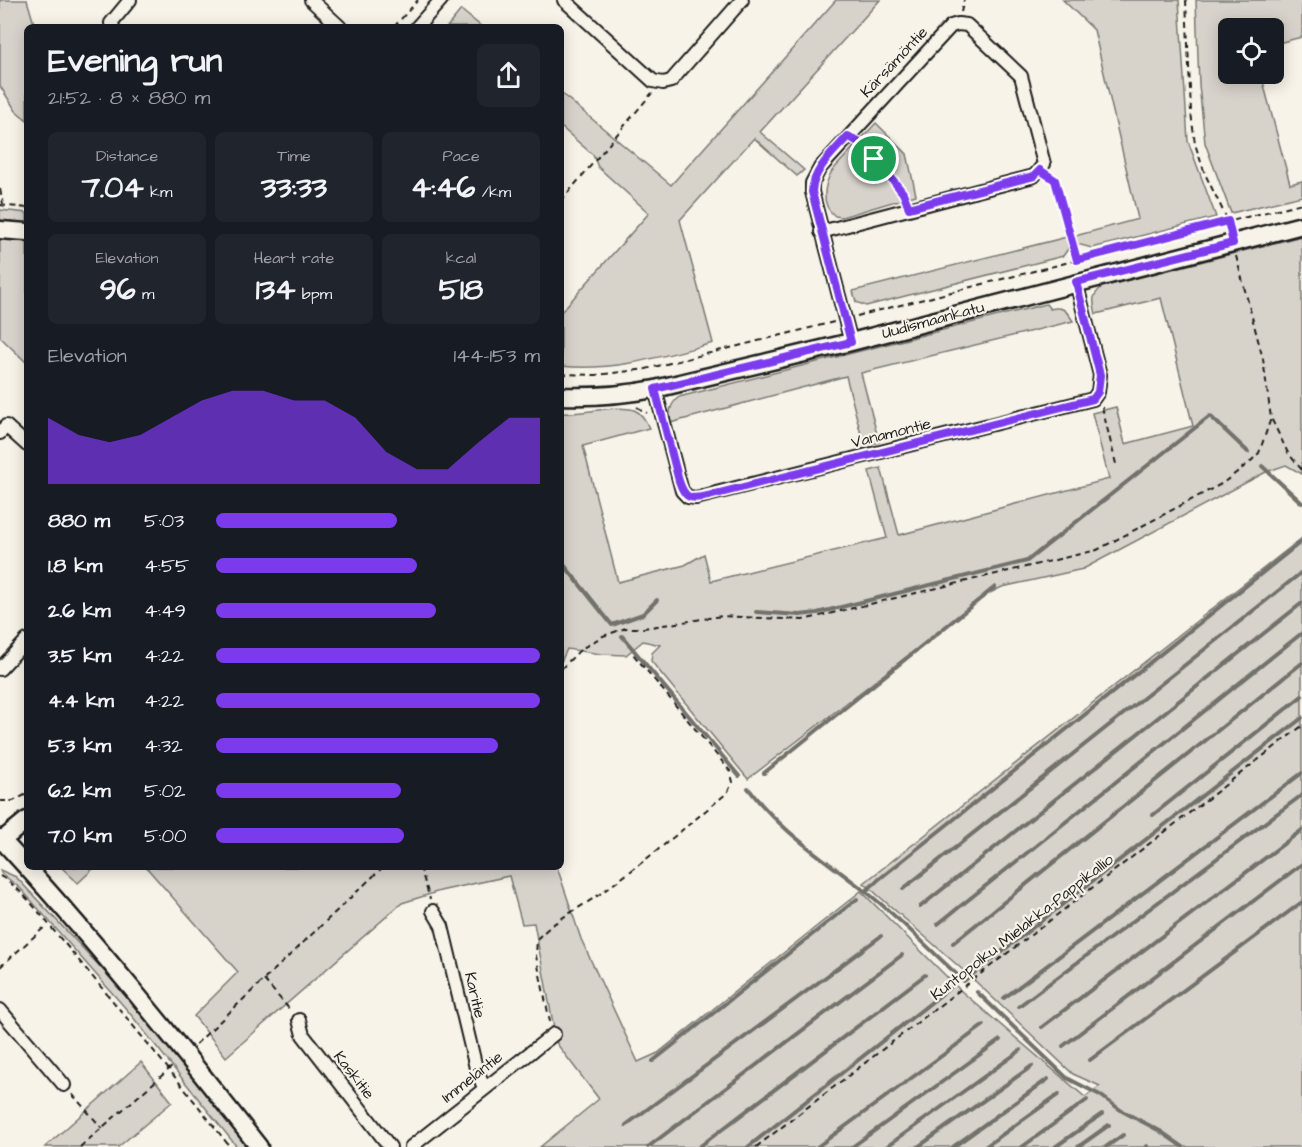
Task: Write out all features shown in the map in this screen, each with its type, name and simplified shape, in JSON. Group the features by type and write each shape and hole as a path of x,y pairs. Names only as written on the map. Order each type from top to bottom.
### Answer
{"street":[{"path":"112,24 130,0"},
{"path":"311,0 337,24"},
{"path":"420,24 441,0"},
{"path":"564,0 653,81 663,83 671,81 742,0"},
{"name":"Kärsämöntie","path":"851,342 821,232 812,183 820,168 848,136 951,26 967,25 1021,76 1044,164 1040,170"},
{"path":"821,232 1034,176 1040,170"},
{"name":"Uudismaankatu","path":"564,396 624,395 655,389 851,342 1302,225"},
{"path":"0,230 24,232"},
{"path":"1076,282 1100,375 1098,392"},
{"name":"Vanamontie","path":"655,389 682,491 688,497 696,498 1093,399 1098,392"},
{"path":"3,429 24,443"},
{"path":"0,669 24,642"},
{"path":"24,822 1,840 24,865"},
{"path":"29,870 69,913 260,1147"},
{"name":"Karitie","path":"433,911 442,926 476,1068 484,1088"},
{"path":"0,1010 64,1085"},
{"name":"Kaskitie","path":"299,1020 303,1035 390,1147"},
{"name":"Immeläntie","path":"411,1147 554,1034"}],"path":[{"path":"397,24 418,0"},
{"path":"1186,0 1191,112 1195,144 1205,174 1228,221 1263,359 1271,418 1288,453 1302,470"},
{"path":"564,198 614,141 645,99 663,83"},
{"path":"848,136 867,147 903,193 909,208"},
{"path":"1040,170 1055,180 1077,260"},
{"path":"0,189 1,205 24,208"},
{"path":"857,316 1302,203"},
{"path":"564,374 596,375 646,369 833,322"},
{"path":"1098,392 1117,468"},
{"path":"631,407 637,407 650,415 661,413"},
{"path":"564,666 581,649 603,636 626,628 644,628 722,616 802,620 1097,550 1223,483 1259,453 1271,418"},
{"path":"554,1034 536,956 537,939 552,923 591,900 634,870 727,793 733,782 730,771 633,654"},
{"name":"Kuntopolku Mielakka-Pappikallio","path":"756,1147 1302,726"},
{"path":"0,801 13,801 24,796"},
{"path":"80,1147 186,1054 380,870"},
{"path":"421,870 433,911"},
{"path":"0,876 12,884 170,1068 230,1147"},
{"path":"0,967 48,925"},
{"path":"264,980 299,1020"},
{"path":"64,1085 102,1128"}],"shaded area":[{"path":"0,0 27,0 34,24 24,24 24,118 16,111 0,86"},
{"path":"836,0 880,0 760,132 804,170 797,176 754,138 680,220 713,343 657,358 619,365 564,366 564,309 649,213 598,167 593,155 564,130 564,96 671,185"},
{"path":"1063,0 1179,0 1188,141 1216,217 1092,248 1077,244 1075,236 1138,219 1094,30"},
{"path":"1196,0 1302,0 1302,37 1284,42 1284,18 1218,18 1218,84 1264,84 1290,184 1302,181 1302,196 1231,213 1205,143 1199,85"},
{"path":"461,10 478,24 449,24"},
{"path":"876,123 907,154 916,195 842,217 835,216 825,201 825,188 829,177"},
{"path":"0,210 24,213 24,223 0,220"},
{"path":"1302,236 1302,474 1286,465 1266,472 1083,569 1002,587 988,594 748,779 651,661 652,653 660,645 643,641 626,655 567,649 564,656 564,413 627,408 639,413 649,428 583,446 618,582 685,565 704,554 711,581 887,538 869,471 881,468 899,535 1109,479 1092,413 1116,407 1125,444 1193,426 1161,298 1096,314 1094,296 1102,287"},
{"path":"1067,237 1068,249 1063,256 866,306 856,302 853,291"},
{"path":"0,238 24,241 24,360 0,337"},
{"path":"1046,304 1050,309 1064,310 1073,321 861,373 879,442 864,446 846,376 670,423 671,408 679,397"},
{"path":"1302,538 1302,1147 540,1147 599,1099 557,1044 534,923 522,924 509,876 440,891 402,903 226,1057 194,1016 238,972 149,870 558,870 581,939 638,1062 658,1053 861,891 960,990 1085,1097 1100,1086 1073,1074 972,978 864,883"},
{"path":"0,870 16,877 120,988 248,1147 237,1147 128,1011 21,889"},
{"path":"64,870 92,870 78,883"},
{"path":"141,1062 172,1102 118,1147 45,1147"}],"waterway":[{"path":"756,612 800,615 817,613 1027,561 1210,416 1248,452"},
{"path":"1262,466 1302,503"},
{"path":"866,891 1302,541"},
{"path":"564,565 612,625 643,614 657,600"},
{"path":"903,889 1302,572"},
{"path":"764,773 995,587"},
{"path":"920,907 1302,603"},
{"path":"938,924 1302,633"},
{"path":"622,636 739,776"},
{"path":"953,943 1302,663"},
{"path":"1153,815 1302,696"},
{"path":"748,788 788,831 878,901 964,981 1302,718"},
{"path":"1004,998 1302,773"},
{"path":"1019,1006 1302,795"},
{"path":"1042,1027 1302,830"},
{"path":"1063,1046 1302,864"},
{"path":"653,1061 857,899"},
{"path":"1090,1060 1302,902"},
{"path":"626,1125 881,936"},
{"path":"648,1147 902,955"},
{"path":"699,1147 925,975"},
{"path":"748,1147 952,986"},
{"path":"977,992 1067,1078 1100,1095 1122,1111 1160,1131 1183,1147"},
{"path":"817,1147 984,1025"},
{"path":"852,1147 1000,1040"},
{"path":"886,1147 1021,1050"},
{"path":"918,1147 1032,1066"},
{"path":"953,1147 1048,1079"},
{"path":"985,1147 1059,1094"},
{"path":"1022,1147 1087,1100"},
{"path":"1055,1147 1102,1114"},
{"path":"1078,1147 1109,1125"},
{"path":"1106,1147 1123,1135"}],"route":[{"path":"848,136 867,147 874,159 903,193 909,208 1034,176 1040,170 1055,180 1077,260 1228,221 1233,243 1076,282 1100,375 1098,392 1093,399 708,496 688,497 682,491 655,389 851,342 821,232 812,183 820,168 848,136"}]}
